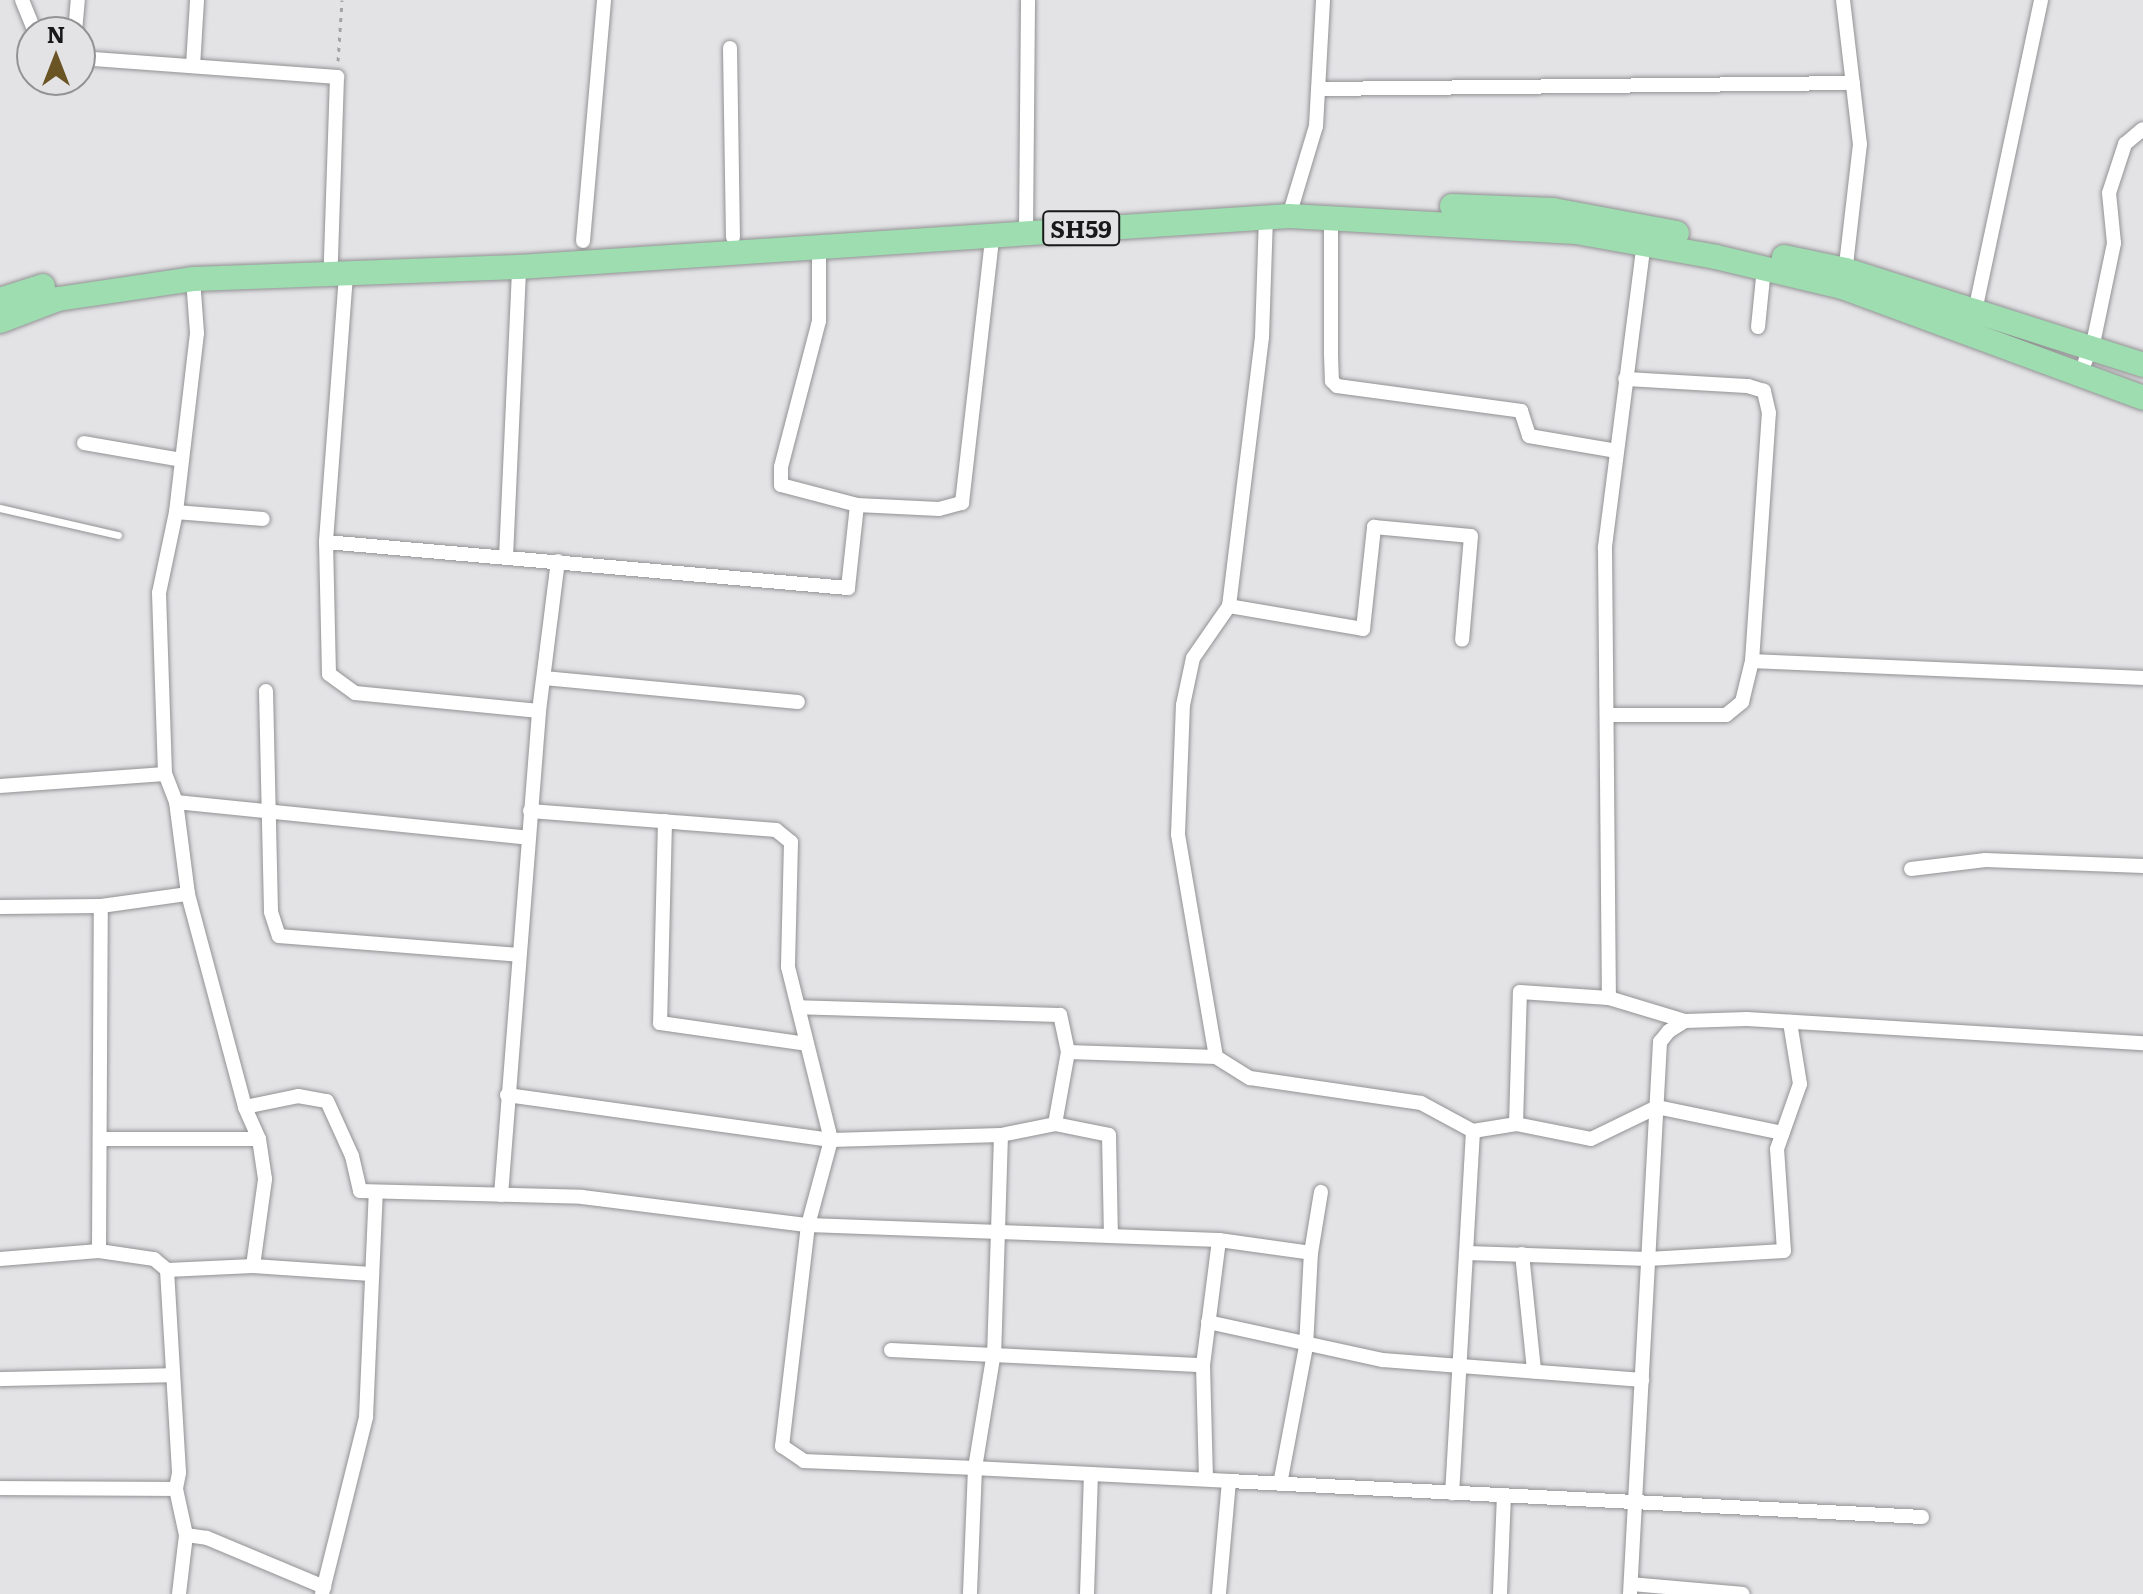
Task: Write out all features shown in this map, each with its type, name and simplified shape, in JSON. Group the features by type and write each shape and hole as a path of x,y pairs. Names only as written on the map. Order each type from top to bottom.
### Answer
{"main road":[{"path":"1283,211 1553,210 1975,311 2092,343 2143,365"},
{"name":"SH59","path":"0,321 58,299 193,279 338,268 519,267 993,233 1026,224 1283,211 1331,218 1498,225 1644,242 1764,268 1844,279 2079,377 2143,398"},
{"path":"0,300 49,284 190,265 338,268 733,237 1026,224"}],"street":[{"path":"193,66 197,0"},
{"path":"583,241 604,0"},
{"path":"1026,224 1028,0"},
{"path":"1216,1057 1178,834 1183,705 1193,658 1229,606 1262,337 1283,211 1316,126 1323,0"},
{"path":"1843,0 1860,144 1844,279"},
{"path":"1975,311 2041,0"},
{"path":"730,48 733,237"},
{"path":"96,59 337,77 338,268 326,542 329,674 355,693 539,711"},
{"path":"1318,89 1853,83"},
{"path":"2079,377 2092,343 2114,243 2109,193 2125,144 2143,129"},
{"path":"1331,218 1331,355 1332,381 1337,386 1521,411 1529,436 1617,451"},
{"path":"819,245 819,321 781,467 781,485 857,505 939,509 962,503 993,233"},
{"path":"1609,998 1605,548 1644,242"},
{"path":"506,557 519,267"},
{"path":"1758,327 1764,268"},
{"path":"193,279 198,309 182,460 176,512 159,593 165,774 176,802 188,894 245,1107 259,1139 265,1179 253,1266"},
{"path":"1607,715 1726,715 1742,702 1752,661 1768,400 1764,391 1748,386 1625,379"},
{"path":"84,443 182,460"},
{"path":"326,542 848,588 857,505"},
{"path":"176,512 263,519"},
{"path":"1229,606 1363,629 1374,527 1471,536 1462,640"},
{"path":"501,1195 530,811 558,561"},
{"path":"1752,661 2143,678"},
{"path":"544,678 798,702"},
{"path":"266,691 271,912 279,936 518,955"},
{"path":"0,786 165,774"},
{"path":"176,802 528,838"},
{"path":"530,811 776,830 791,842 788,967 831,1140 808,1225 782,1446 804,1461 1922,1517"},
{"path":"665,821 660,1023 807,1044"},
{"path":"1911,869 1985,860 2143,866"},
{"path":"0,907 101,906 188,894"},
{"path":"99,1251 101,906"},
{"path":"1516,1124 1520,992 1609,998 1685,1021 1790,1022 2143,1043"},
{"path":"798,1007 1060,1015 1068,1052 1055,1124"},
{"path":"1685,1021 1660,1042 1630,1589 1743,1594"},
{"path":"1467,1253 1648,1259 1784,1251 1777,1149 1800,1084 1790,1022"},
{"path":"1068,1052 1216,1057 1250,1078 1421,1103 1473,1131 1516,1124 1591,1139 1657,1107 1782,1133"},
{"path":"507,1095 831,1140 1001,1135 1055,1124 1109,1135 1111,1236"},
{"path":"245,1107 298,1096 327,1101 352,1156 360,1191 582,1197 808,1225 1219,1240 1311,1253"},
{"path":"1452,1493 1473,1131"},
{"path":"970,1594 975,1468 994,1352 1001,1233 1001,1135"},
{"path":"101,1139 259,1139"},
{"path":"186,1535 207,1538 323,1590 366,1417 371,1274 376,1259 376,1192"},
{"path":"1280,1484 1306,1347 1311,1253 1321,1192"},
{"path":"1206,1479 1203,1365 1219,1240"},
{"path":"0,1259 99,1251 154,1259 167,1270 253,1266 371,1274"},
{"path":"1522,1254 1534,1371"},
{"path":"167,1270 176,1489 186,1535 179,1594"},
{"path":"1208,1322 1306,1347 1383,1360 1642,1380"},
{"path":"891,1350 994,1352 1203,1365"},
{"path":"0,1379 173,1375"},
{"path":"1087,1594 1091,1474"},
{"path":"1219,1594 1229,1481"},
{"path":"0,1488 176,1489"},
{"path":"1500,1594 1504,1496"}],"lane":[{"path":"0,508 118,535"}],"path":[{"path":"337,77 342,0"}]}
